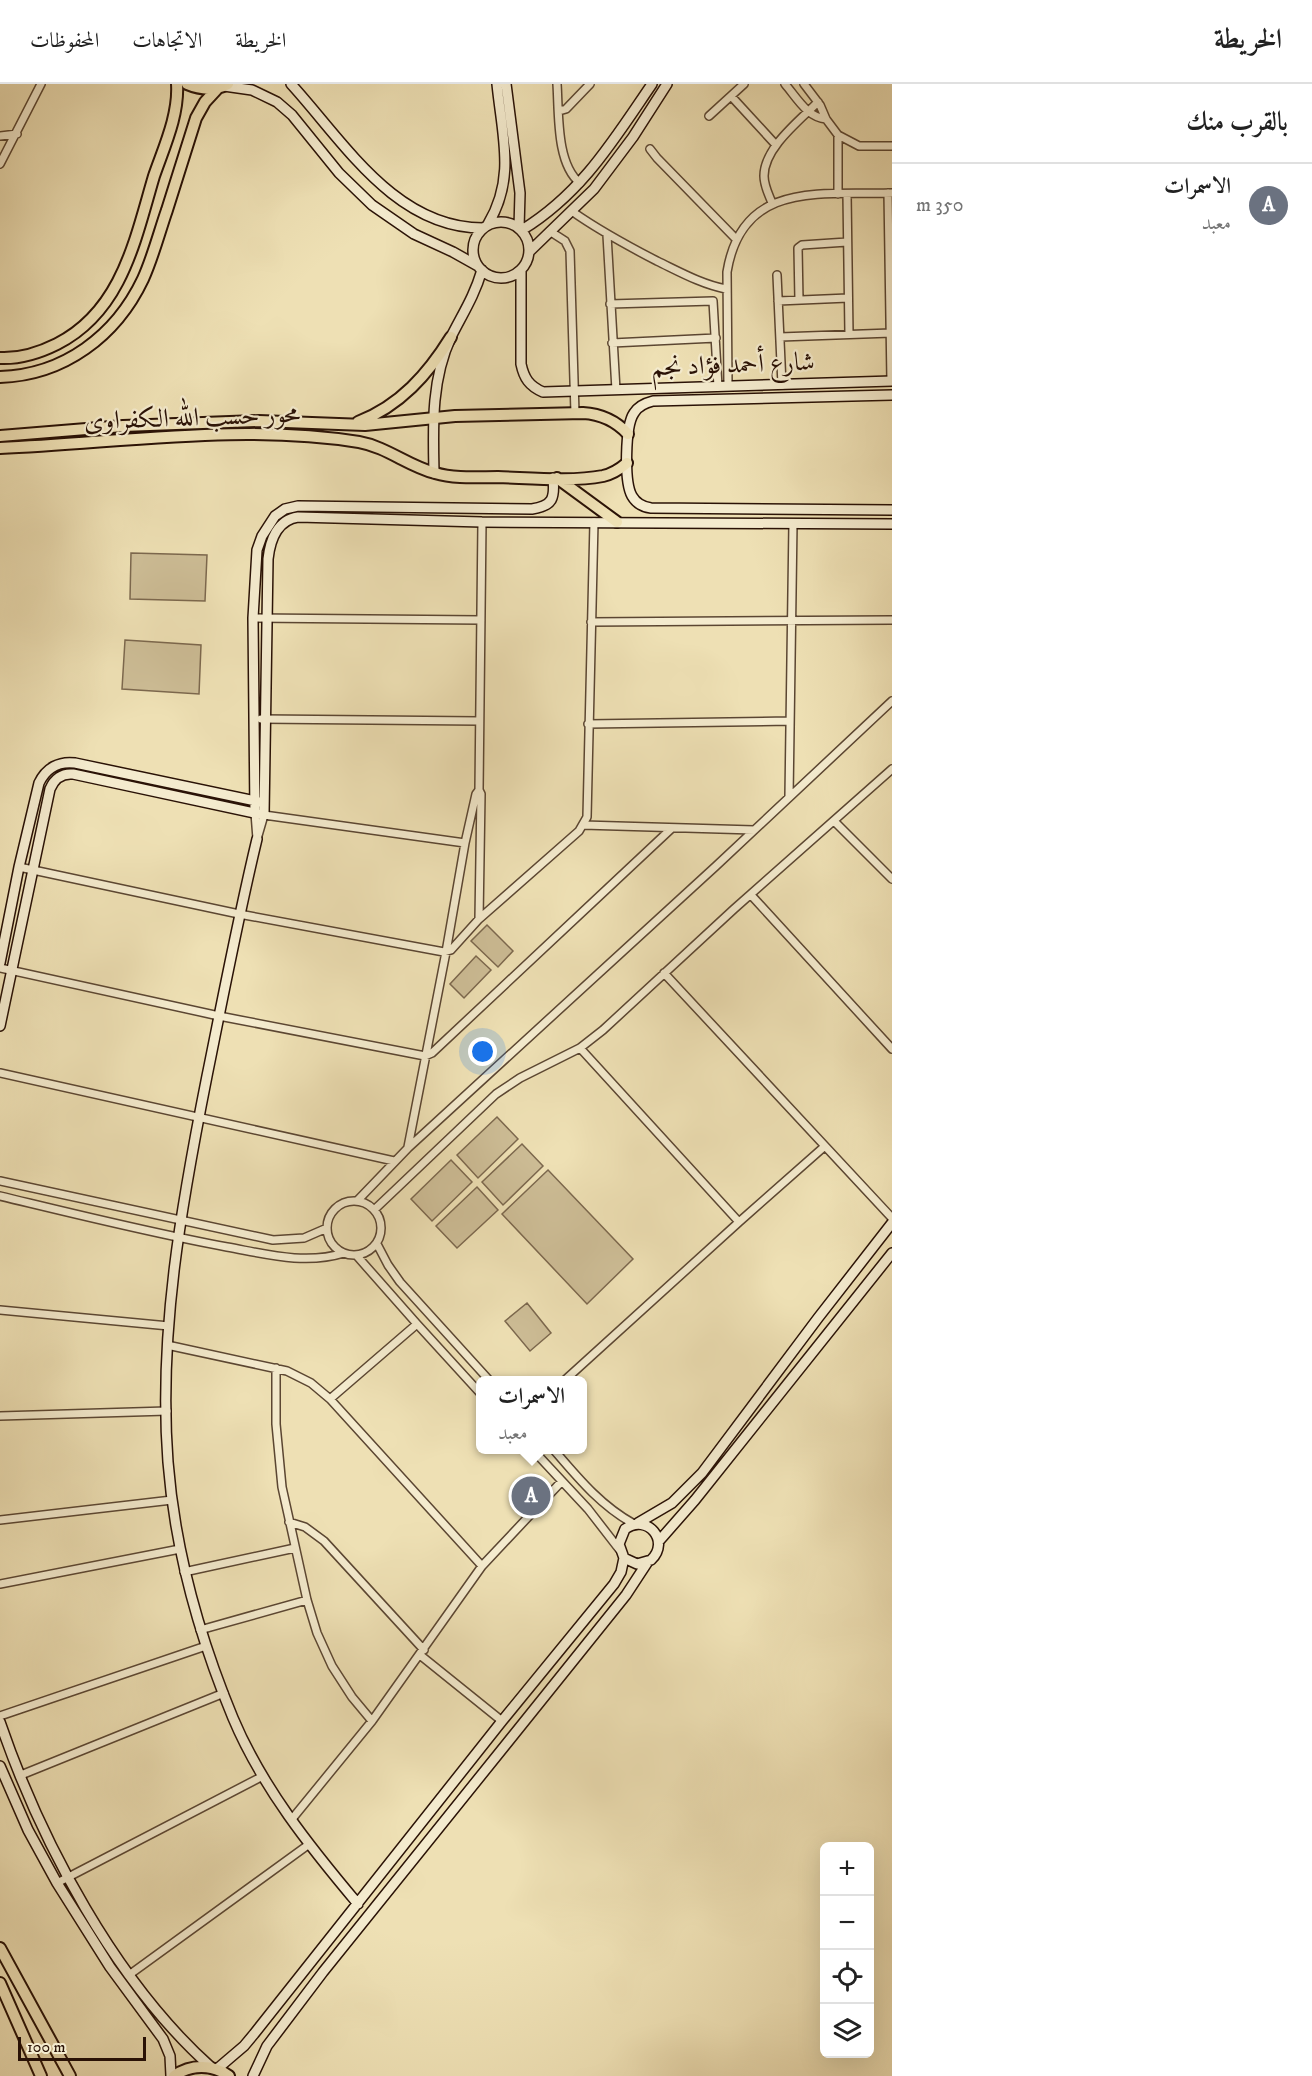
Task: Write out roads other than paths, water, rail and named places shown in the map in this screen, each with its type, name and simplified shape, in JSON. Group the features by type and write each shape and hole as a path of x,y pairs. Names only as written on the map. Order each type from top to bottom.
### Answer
{"main road":[{"path":"0,358 30,354 62,342 84,326 112,295 129,258 175,110 177,84"},
{"path":"187,84 202,89 223,86"},
{"path":"0,377 31,373 71,358 100,338 122,313 148,267 196,118 205,102 223,86"},
{"path":"349,425 376,413 402,397 424,376 451,337"},
{"name":"محور حسب الله الكفراوى","path":"0,436 123,426 229,422 349,425 455,416 575,413 590,413 604,417 618,424 628,434"},
{"name":"محور حسب الله الكفراوى","path":"0,448 228,434 287,435 351,441 373,446 434,473 453,476 555,478 604,475 616,471 627,463"},
{"path":"555,478 617,522"},
{"path":"0,1948 70,2076"},
{"path":"0,1983 42,2076"},
{"path":"172,2076 190,2068 214,2068 230,2076"}],"street":[{"path":"223,86 252,90 278,102 292,115 339,173 372,205 414,234 453,252 492,277 504,278 521,271 530,251 528,240 520,229 508,222 462,227 441,221 417,210 391,193 352,157 322,118 291,84"},
{"path":"434,473 433,419 440,371 451,337 471,301 480,268 473,248 476,237 486,226 500,202 506,175 497,84"},
{"path":"506,84 520,194 520,229"},
{"path":"557,84 565,162 570,174 580,183"},
{"path":"559,111 566,109 590,84"},
{"path":"520,229 545,214 580,183 602,158 652,84"},
{"path":"530,251 573,212 604,177 667,84"},
{"path":"709,116 744,84"},
{"path":"785,84 808,112 826,120"},
{"path":"804,84 823,109 826,120 838,135 859,146 892,146"},
{"path":"0,164 17,134 39,85"},
{"path":"731,96 776,145"},
{"path":"772,203 764,176 767,159 776,145 818,102"},
{"path":"0,136 17,134"},
{"path":"838,135 838,194"},
{"path":"650,149 736,239"},
{"path":"723,387 726,288 730,255 736,239 749,220 772,203 802,195 890,193 891,381"},
{"path":"847,194 849,334"},
{"path":"573,212 607,235 690,278 726,288"},
{"path":"551,232 565,241 570,251 575,413"},
{"path":"607,235 616,390"},
{"path":"799,300 798,248 802,245 847,242"},
{"name":"شارع أحمد فؤاد نجم","path":"521,271 521,364 525,378 536,389 543,392 891,381"},
{"path":"777,275 782,385"},
{"path":"778,301 848,298"},
{"path":"610,304 711,300 714,304 723,387"},
{"path":"780,337 891,333"},
{"path":"612,343 716,339"},
{"name":"شارع أحمد فؤاد نجم","path":"628,434 633,414 642,405 653,401 892,395"},
{"path":"628,434 627,463 630,494 637,502 651,508 892,510"},
{"path":"260,814 255,801 253,618 257,550 270,522 281,511 298,506 537,508 546,506 552,499 555,491 555,478"},
{"path":"358,1904 308,1845 263,1776 242,1738 200,1630 184,1572 168,1462 167,1345 180,1221 239,914 257,839 260,814 265,803 267,619 269,554 272,541 279,527 290,519 298,517 482,522 892,524"},
{"path":"270,522 279,527"},
{"path":"479,919 482,522"},
{"path":"19,867 239,914 446,952 451,950 479,919 583,825 588,812 588,724 594,522"},
{"path":"789,797 793,523"},
{"path":"253,618 481,620"},
{"path":"591,622 892,620"},
{"path":"357,1201 394,1161 892,701"},
{"path":"255,719 479,721"},
{"path":"588,724 790,721"},
{"path":"0,963 39,783 45,774 58,764 75,763 265,803"},
{"path":"374,1210 496,1094 520,1078 580,1048 603,1030 892,769"},
{"path":"0,1026 31,870 50,789 54,781 65,774 260,814 465,843"},
{"path":"408,1148 465,843 479,790"},
{"path":"834,821 892,879"},
{"path":"583,825 754,830"},
{"path":"0,968 219,1016 425,1056 432,1053 672,828"},
{"path":"751,895 892,1050"},
{"path":"664,973 892,1218"},
{"path":"580,1048 739,1222"},
{"path":"0,1073 394,1161"},
{"path":"570,1376 825,1146"},
{"path":"0,1181 273,1240 304,1238 327,1228"},
{"path":"0,1196 179,1238 298,1259 319,1259 344,1253"},
{"path":"357,1201 374,1210 381,1225 380,1236 377,1244 370,1251 357,1256 344,1253 333,1246 327,1228 334,1210 344,1203 357,1201"},
{"path":"0,1722 21,1775 93,1921 129,1975 176,2034 214,2068 244,2046 614,1584 621,1572 621,1534 625,1529 672,1503 702,1473 892,1223"},
{"path":"377,1244 400,1282 485,1376"},
{"path":"253,2076 267,2046 323,1972 626,1595 647,1563 655,1556 659,1541 695,1500 892,1253"},
{"path":"357,1256 476,1389"},
{"path":"0,1310 169,1326"},
{"path":"818,1318 832,1328"},
{"path":"330,1399 417,1324"},
{"path":"167,1345 276,1368 303,1378 330,1399 482,1566"},
{"path":"276,1368 278,1445 282,1487 307,1600 317,1633 332,1666 352,1697 372,1721"},
{"path":"0,1416 167,1411"},
{"path":"538,1454 588,1509 622,1554 632,1563 647,1563"},
{"path":"558,1454 596,1497 620,1517 636,1524 649,1526 659,1541"},
{"path":"291,1819 372,1721 482,1566 562,1481"},
{"path":"0,1520 172,1500"},
{"path":"289,1522 305,1527 324,1541 422,1653 502,1721"},
{"path":"184,1572 295,1548"},
{"path":"0,1584 180,1549"},
{"path":"200,1630 307,1600"},
{"path":"0,1716 206,1646"},
{"path":"21,1775 224,1693"},
{"path":"0,1766 28,1830 57,1883 110,1967 163,2039 170,2056 172,2076"},
{"path":"57,1883 263,1776"},
{"path":"129,1975 308,1845"},
{"path":"311,1962 323,1972"}],"place":[{"name":"الاسمرات","path":"531,1496"}]}
